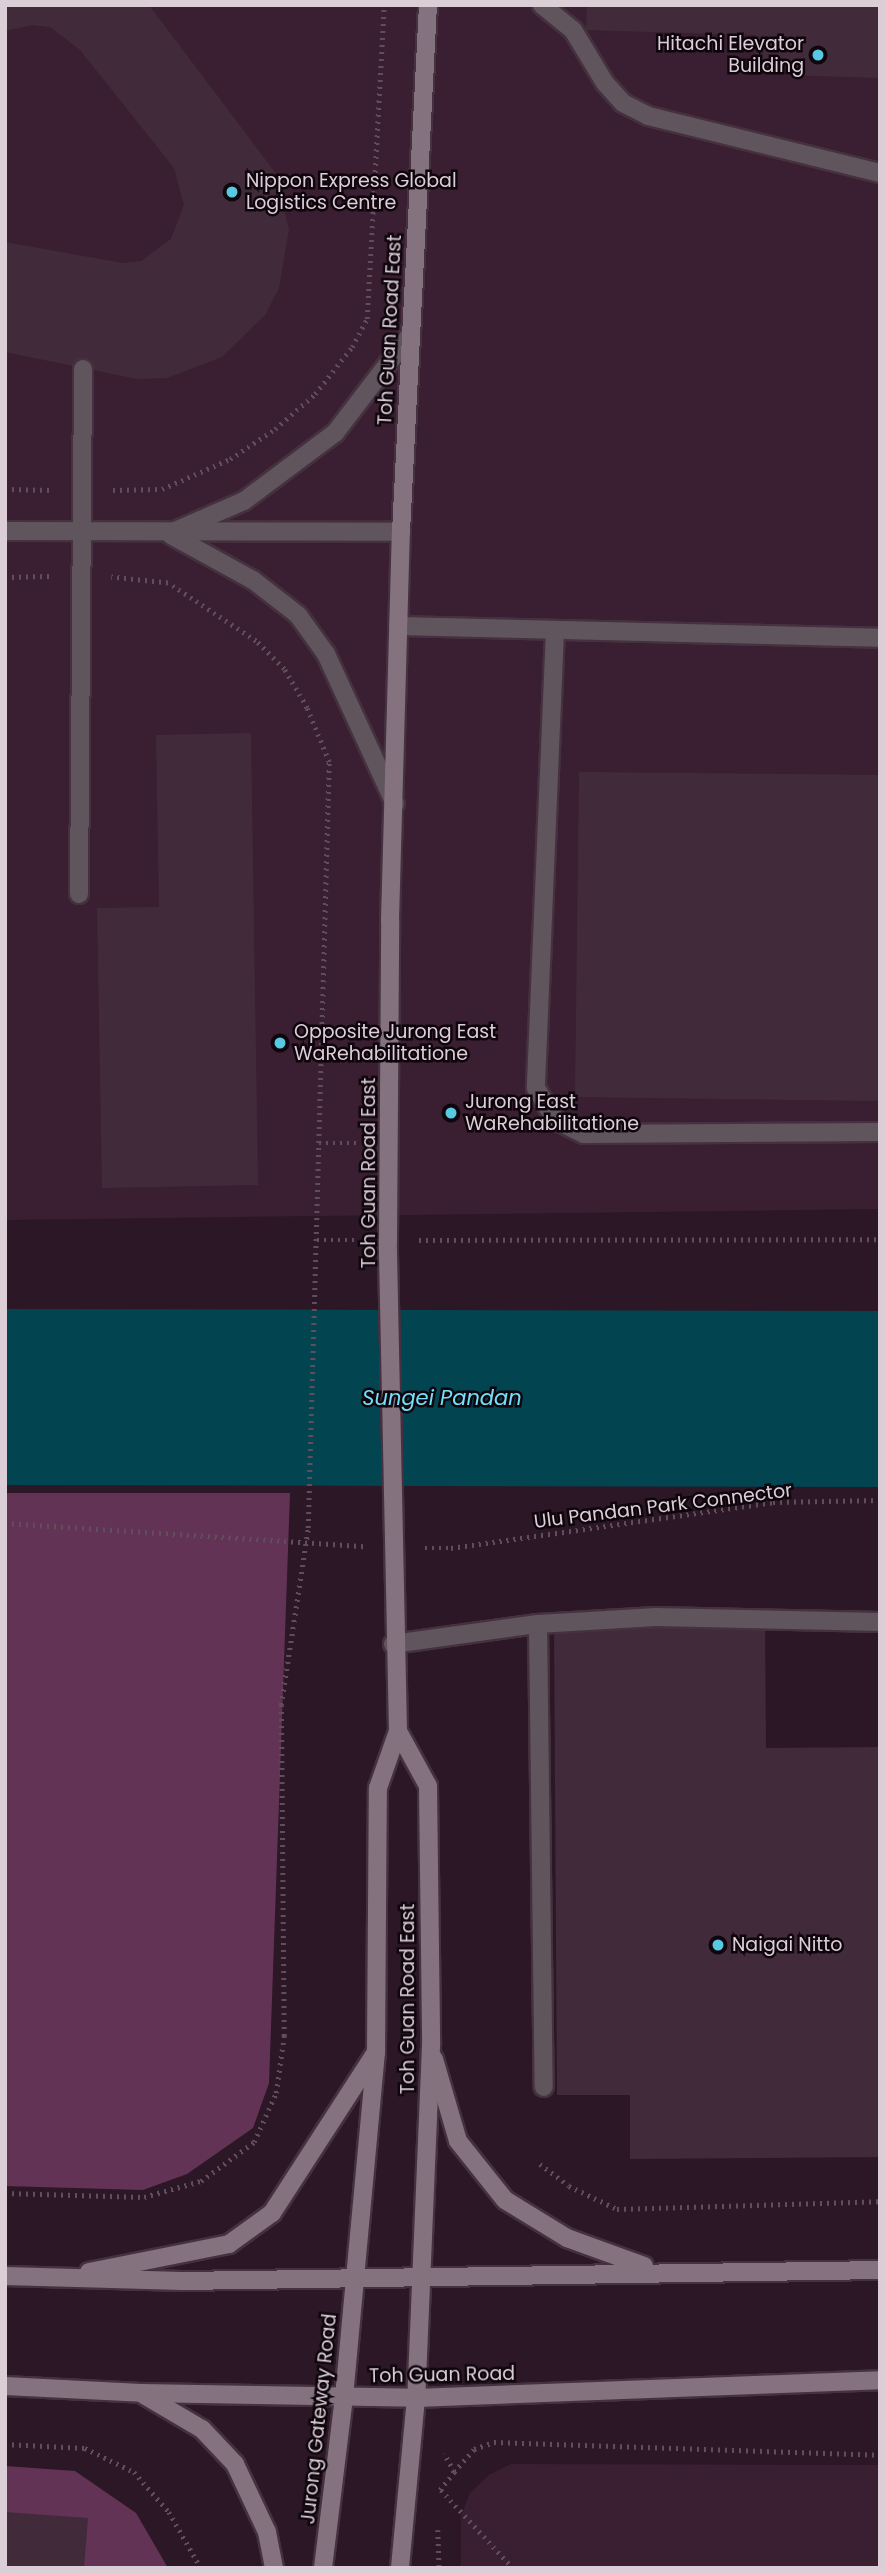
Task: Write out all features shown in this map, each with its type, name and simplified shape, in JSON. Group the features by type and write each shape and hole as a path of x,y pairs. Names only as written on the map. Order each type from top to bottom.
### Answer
{"main road":[{"name":"Toh Guan Road East","path":"355,2276 376,2053 378,1788 398,1731 393,1644 388,1241 398,626 428,5"},
{"name":"Toh Guan Road East","path":"398,1731 428,1786 430,2046 422,2274"},
{"path":"430,2046 458,2141 505,2200 568,2238 656,2270"},
{"path":"54,2279 229,2244 272,2213 376,2053"},
{"path":"5,2276 54,2279 656,2270 880,2270"},
{"path":"400,2568 416,2398 422,2274"},
{"name":"Jurong Gateway Road","path":"323,2568 344,2397 355,2276"},
{"name":"Toh Guan Road","path":"5,2386 141,2393 416,2398 880,2380"},
{"path":"141,2393 202,2428 234,2464 267,2532 274,2568"}],"street":[{"path":"542,5 573,30 605,83 622,103 648,116 880,173"},
{"path":"168,534 244,500 335,433 410,335"},
{"path":"79,894 83,369"},
{"path":"5,531 168,534 401,531"},
{"path":"168,534 253,580 298,615 326,654 395,804"},
{"path":"398,626 880,638"},
{"path":"555,630 536,1088 555,1120 584,1134 880,1132"},
{"path":"393,1644 538,1624 656,1617 880,1622"},
{"path":"538,1624 544,2087"}],"path":[{"path":"5,489 162,489 197,477 275,429 315,394 352,346 367,318 384,5"},
{"path":"5,577 82,575 168,583 256,640 284,669 307,708 329,762 309,1528 281,1705 284,2036 276,2093 254,2142 201,2181 144,2197 5,2193"},
{"path":"317,1240 880,1238"},
{"name":"Ulu Pandan Park Connector","path":"451,1548 772,1502 880,1500"},
{"path":"5,1523 308,1542"},
{"path":"540,2164 569,2186 617,2208 880,2201"},
{"path":"454,2472 474,2449 494,2442 880,2455"},
{"path":"5,2444 86,2448 134,2472 169,2512 201,2568"},
{"path":"441,2489 513,2568"}],"shaded area":[{"path":"5,5 880,5 880,1209 5,1220"},
{"path":"5,1493 290,1493 269,2083 253,2128 187,2174 143,2190 5,2186"},
{"path":"511,2464 880,2465 880,2568 461,2568 461,2516 470,2493 489,2475"},
{"path":"5,2466 75,2471 136,2513 168,2568 5,2568"}],"water":[{"name":"Sungei Pandan","path":"5,1309 880,1311 880,1487 5,1485"}],"building":[{"name":"Nippon Express Global Logistics Centre","path":"5,5 149,5 274,171 289,229 279,288 265,315 222,357 167,378 137,379 5,352 5,242 123,263 141,261 171,239 184,205 174,168 80,50 50,27 32,25 5,31"},
{"name":"Hitachi Elevator Building","path":"587,5 880,5 880,78 755,74 756,35 586,30"},
{"path":"251,733 258,1185 102,1188 97,908 159,907 156,735"},
{"path":"579,772 880,775 880,1101 575,1097"},
{"name":"Naigai Nitto","path":"765,1624 766,1748 880,1747 880,2157 630,2159 630,2095 557,2095 554,1626"},
{"path":"5,2512 88,2518 84,2568 5,2568"}],"place":[{"name":"Hitachi Elevator Building","path":"818,55"},
{"name":"Nippon Express Global Logistics Centre","path":"232,192"},
{"name":"Opposite Jurong East WaRehabilitatione","path":"280,1043"},
{"name":"Jurong East WaRehabilitatione","path":"451,1113"},
{"name":"Naigai Nitto","path":"718,1945"}]}
